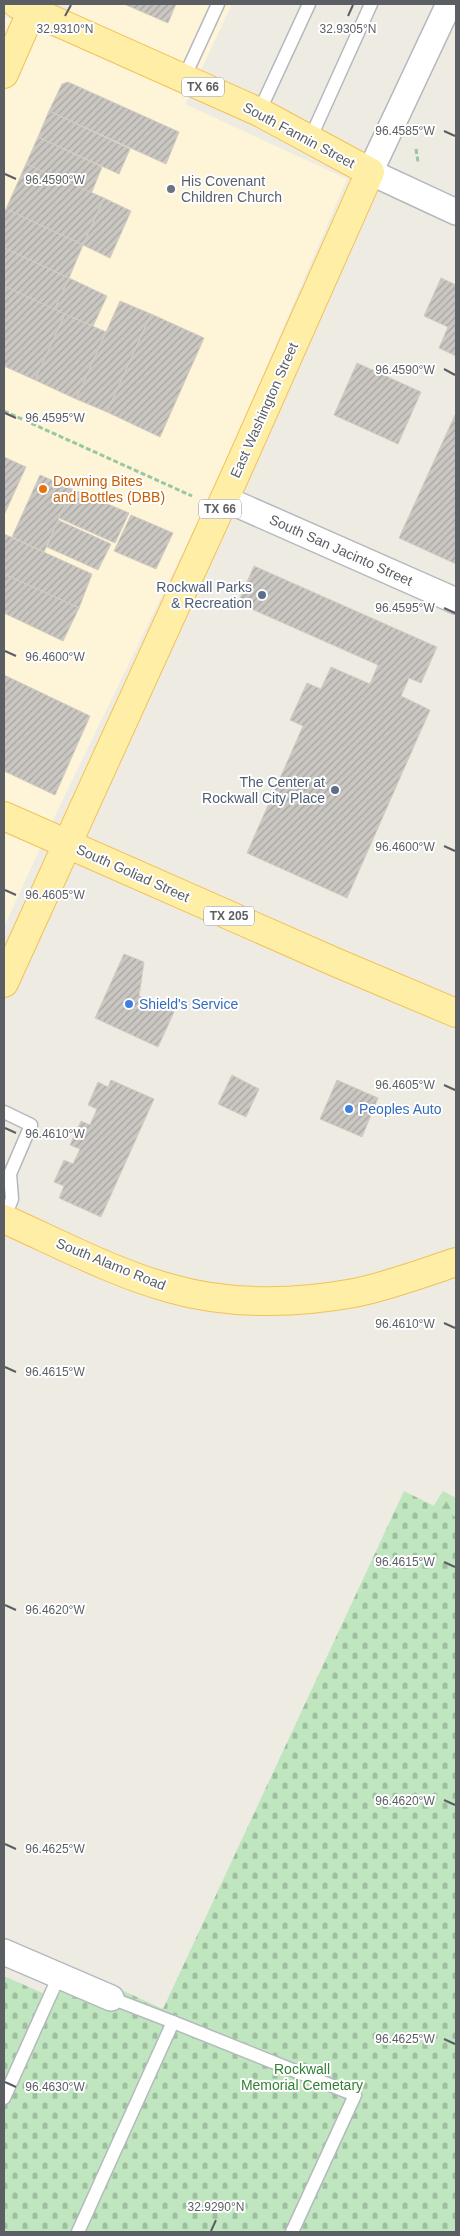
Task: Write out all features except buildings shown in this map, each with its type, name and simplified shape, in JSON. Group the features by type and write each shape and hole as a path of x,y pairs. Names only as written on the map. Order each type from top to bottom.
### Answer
{"main road":[{"name":"South Fannin Street","path":"38,9 259,112 370,172"},
{"name":"TX 66","path":"4,74 38,9"},
{"name":"East Washington Street","path":"68,844 370,172"},
{"name":"South Goliad Street","path":"4,816 334,962 456,1012"},
{"name":"TX 66","path":"4,983 68,844"},
{"name":"South Alamo Road","path":"4,1219 140,1279 170,1288 233,1299 315,1298 355,1293 394,1283 456,1262"}],"street":[{"name":"East Washington Street","path":"370,172 449,4"},
{"name":"South Fannin Street","path":"370,172 456,212"},
{"name":"South San Jacinto Street","path":"222,504 456,601"},
{"path":"4,1952 111,1998"}],"lane":[{"path":"184,78 218,4"},
{"path":"259,112 310,4"},
{"path":"310,139 371,4"},
{"path":"4,1112 31,1124 10,1174 12,1199 4,1219"},
{"path":"4,2098 59,1976"},
{"path":"111,1998 355,2095 292,2232"},
{"path":"78,2232 173,2022"}],"path":[{"path":"4,411 222,504"}],"shaded area":[{"path":"73,4 232,4 185,104 347,179 218,480 53,820 4,927 4,16 57,39"}],"green space":[{"name":"Rockwall Memorial Cemetary","path":"404,1491 456,1517 456,2232 4,2232 4,1976 56,1999 71,1967 163,2009"},
{"path":"443,1491 456,1498 456,1565 412,1540"}],"place":[{"name":"His Covenant Children Church","path":"171,189"},
{"name":"Downing Bites and Bottles (DBB)","path":"43,489"},
{"name":"Rockwall Parks & Recreation","path":"262,595"},
{"name":"The Center at Rockwall City Place","path":"335,790"},
{"name":"Shield's Service","path":"129,1004"},
{"name":"Peoples Auto","path":"349,1109"}]}
